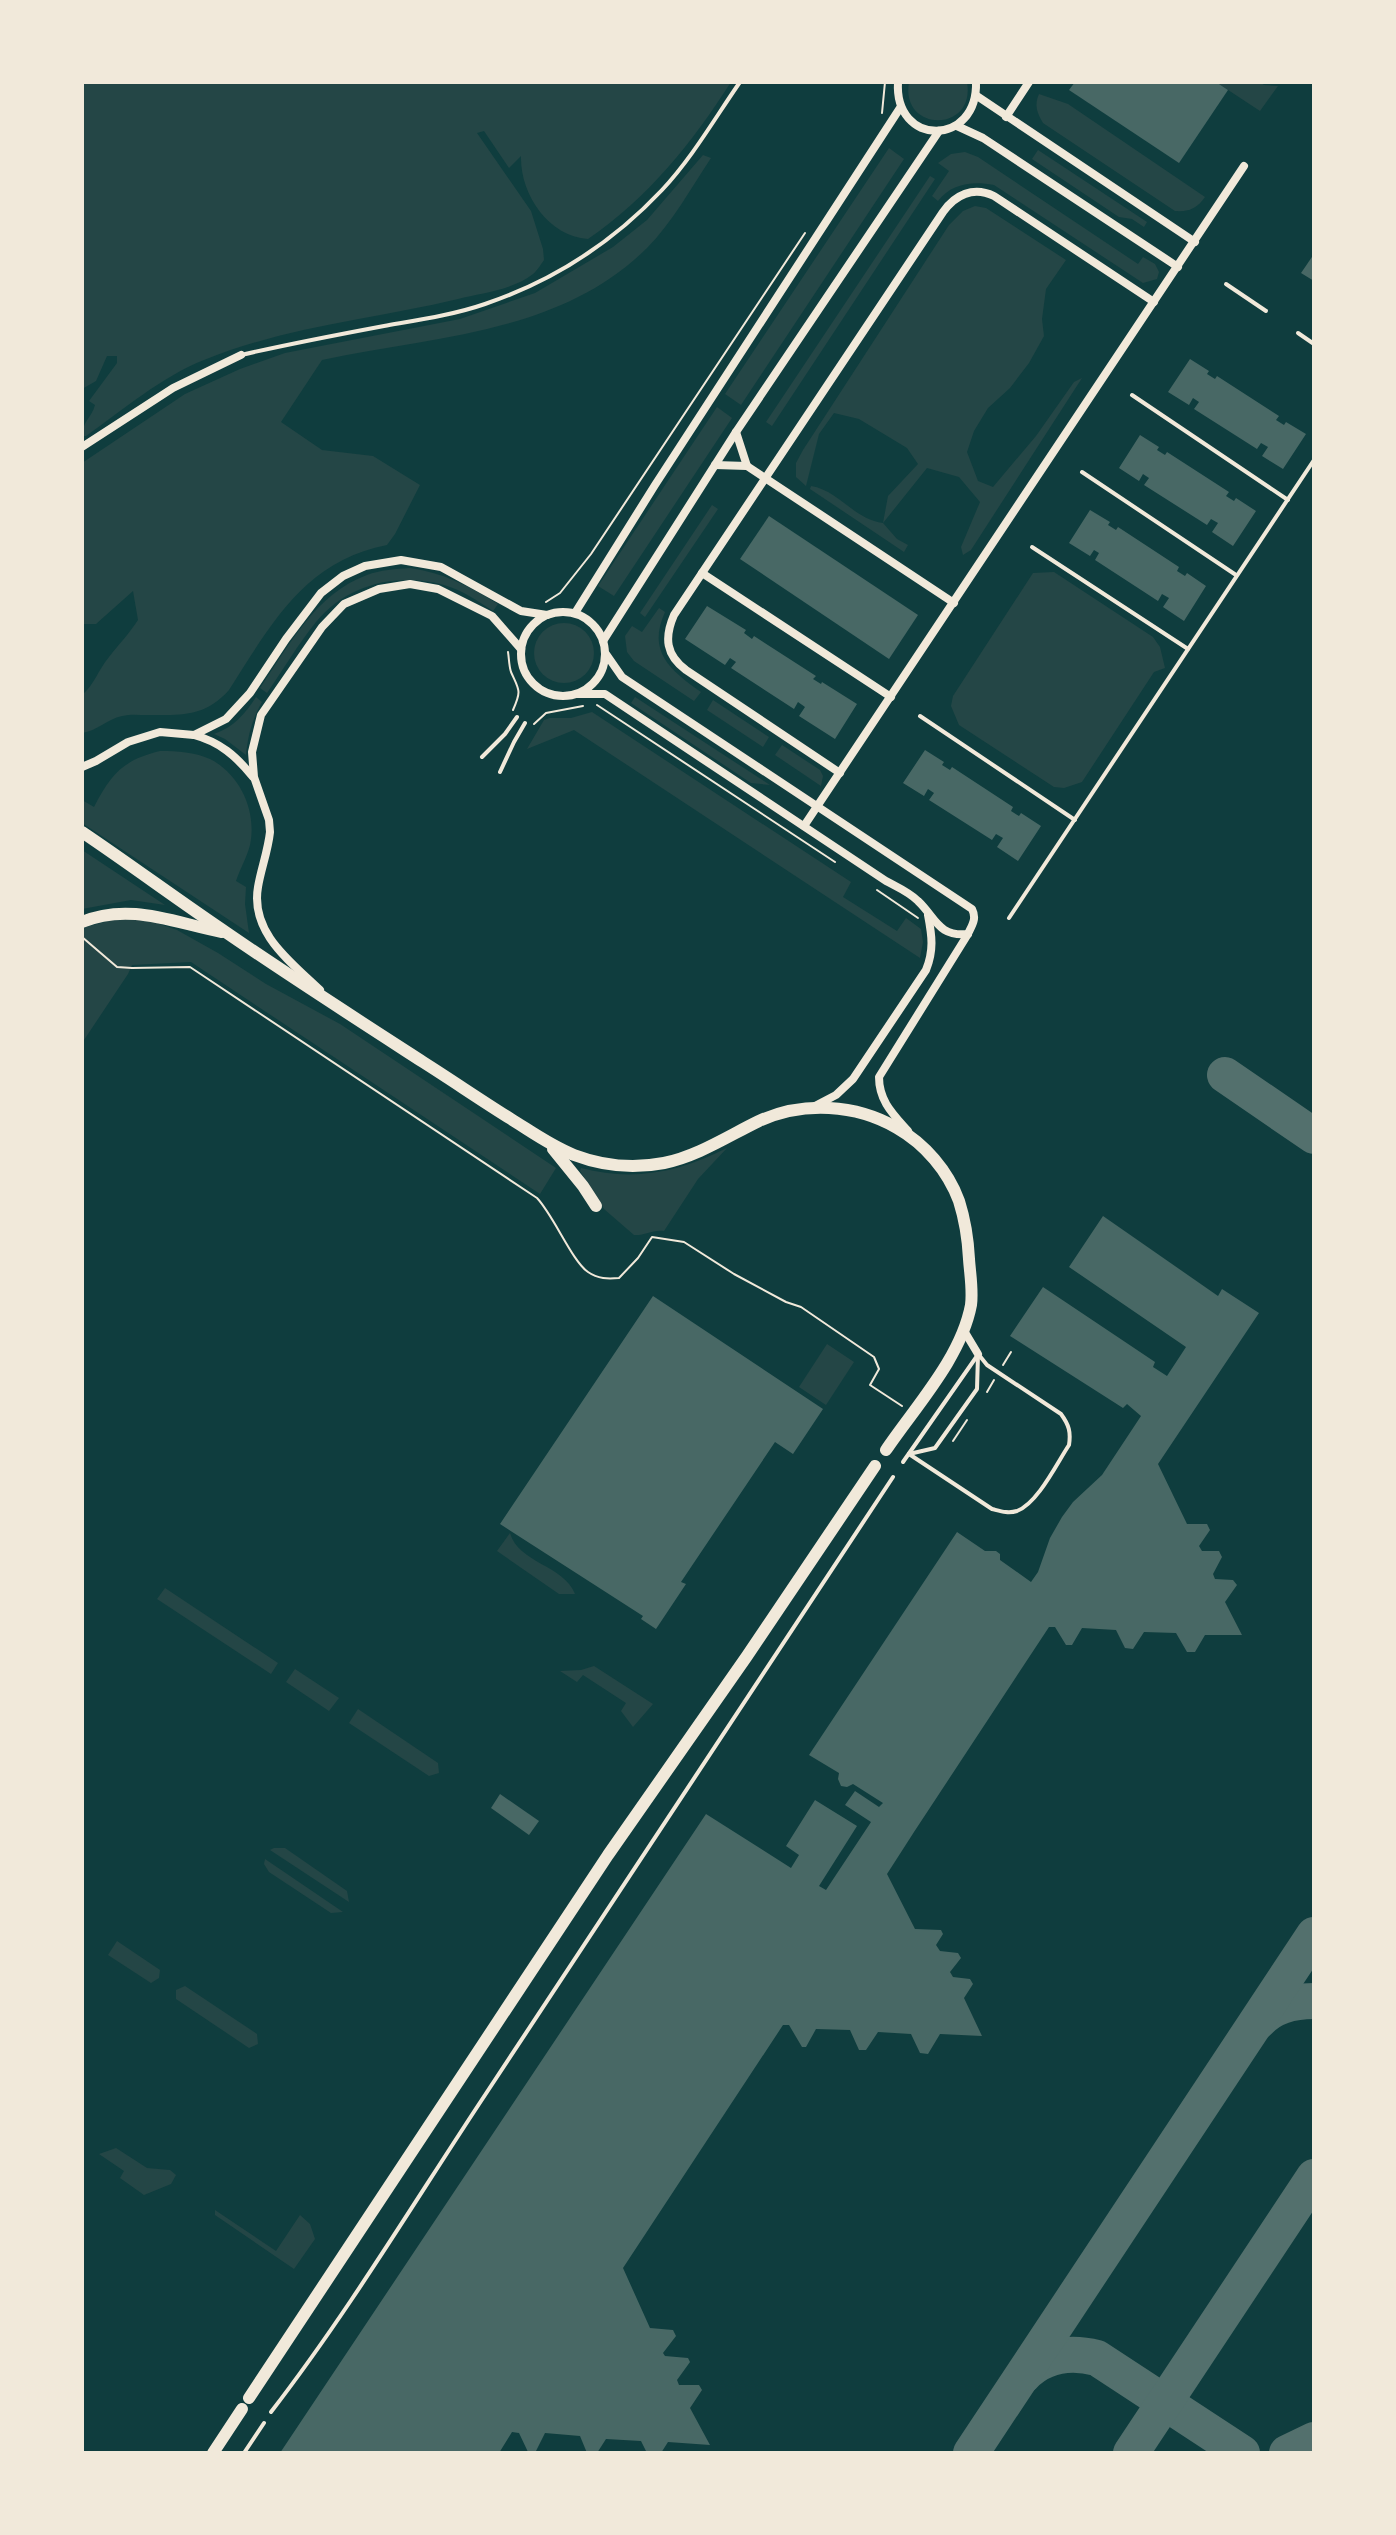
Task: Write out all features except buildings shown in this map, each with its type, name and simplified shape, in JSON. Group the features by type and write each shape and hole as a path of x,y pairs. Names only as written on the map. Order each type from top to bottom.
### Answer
{"main road":[{"path":"82,832 155,880 225,932 560,1149 599,1163 626,1166 666,1162 698,1151 763,1119 809,1108 841,1108 862,1112 881,1118 911,1135 940,1166 956,1194 968,1241 971,1303 951,1357 886,1450"},
{"path":"82,922 128,912 225,932"},
{"path":"546,1141 596,1206"},
{"path":"213,2453 608,1855 875,1466"}],"street":[{"path":"898,82 900,108 908,119 919,128 939,131 957,126 970,114 977,96 976,82"},
{"path":"1006,117 1029,82"},
{"path":"977,96 1195,242"},
{"path":"575,613 720,383 900,108"},
{"path":"957,126 983,138 1178,267"},
{"path":"603,641 736,432 939,131"},
{"path":"804,826 1244,166"},
{"path":"840,773 676,662 669,650 668,632 674,615 765,478 940,216 952,200 962,195 987,192 1154,302"},
{"path":"82,447 173,388 241,355"},
{"path":"736,432 747,466"},
{"path":"715,465 747,466 954,603"},
{"path":"194,735 226,719 234,711 321,593 343,576 365,566 401,560 441,567 521,611 547,615"},
{"path":"702,573 891,697"},
{"path":"333,1002 272,941 261,923 256,905 269,844 269,820 254,777 252,752 261,715 322,627 344,604 379,589 410,584 438,589 492,616 521,649"},
{"path":"911,1135 885,1104 879,1090 879,1077 968,934 974,922 972,909 622,677 606,654 595,626 575,613 547,615 535,623 526,635 521,649 522,662 530,679 540,689 564,696 605,694 904,890 927,910 943,930 957,935 968,934"},
{"path":"577,694 598,678 606,654"},
{"path":"82,767 128,742 160,732 209,739 238,758 254,777"},
{"path":"809,1108 836,1095 853,1079 926,970 933,941 927,910"},
{"path":"901,1007 916,1016"},
{"path":"963,1329 978,1354"}],"lane":[{"path":"241,355 434,317 483,304 526,288 589,254 663,189 701,141 740,82"},
{"path":"1226,284 1266,311"},
{"path":"1298,333 1314,344"},
{"path":"1132,395 1288,500"},
{"path":"1009,918 1314,460"},
{"path":"1082,472 1237,575"},
{"path":"1032,547 1188,649"},
{"path":"482,757 505,734 514,715"},
{"path":"920,716 1075,820"},
{"path":"500,772 514,742 527,724"},
{"path":"909,1454 992,1509 1006,1513 1017,1511 1033,1500 1069,1445 1071,1435 1068,1424 1061,1414 987,1365 978,1354"},
{"path":"909,1454 935,1448 977,1389 978,1354"},
{"path":"903,1462 978,1354"},
{"path":"271,2412 386,2246 893,1477"},
{"path":"244,2453 264,2423"}],"path":[{"path":"878,121 883,113 885,82"},
{"path":"541,604 551,601 574,578 809,226"},
{"path":"508,649 510,671 517,681 520,695 514,715"},
{"path":"527,724 546,713 585,705"},
{"path":"598,705 835,861"},
{"path":"870,885 920,919"},
{"path":"82,937 117,967 190,967 328,1058 537,1198 586,1271 596,1277 619,1278 652,1237 684,1242 734,1274 801,1307 874,1357 879,1369 870,1385 886,1395"},
{"path":"953,1441 968,1419"}],"shaded area":[{"path":"82,82 731,82 667,168 630,206 588,239 561,230 549,221 539,211 525,185 521,156 509,168 484,131 477,133 531,211 544,260 533,274 497,290 297,331 234,349 173,375 82,436 95,405 89,401 117,363 117,356 107,356 96,381 82,389"},
{"path":"909,82 967,82 967,99 960,111 950,118 926,118 916,111 909,99"},
{"path":"1216,82 1260,82 1278,86 1260,111"},
{"path":"1039,94 1068,104 1205,197 1193,208 1175,211 1043,123 1037,109"},
{"path":"889,148 904,159 741,405 725,394"},
{"path":"1038,150 1147,222 1144,227 1132,219 1119,217 1032,159"},
{"path":"965,152 978,157 1138,264 1143,257 1155,264 1159,272 1157,279 1143,283 994,185 978,183 956,187 938,201 932,196 949,171 938,163 951,154"},
{"path":"703,155 711,158 656,238 613,277 575,298 536,315 494,327 322,360 281,422 322,450 373,456 420,485 395,534 387,545 358,553 333,565 312,581 276,620 229,690 211,705 192,713 122,716 82,733 82,695 138,620 133,591 96,624 82,624 82,463 185,394 240,369 285,353 460,319 535,293 613,247 647,220"},
{"path":"930,176 935,179 772,426 766,422"},
{"path":"975,206 986,208 1066,260 1046,289 1042,319 1044,336 1029,363 1010,388 988,408 974,431 967,452 978,481 993,487 1036,436 1074,382 1082,378 971,550 963,555 961,547 980,502 959,477 927,468 883,523 888,496 918,464 907,448 859,419 834,413 819,434 806,486 796,477 796,463 949,225 963,211"},
{"path":"717,407 732,418 614,596 598,586"},
{"path":"811,486 830,493 864,517 883,523 897,539 908,545 904,552 810,489"},
{"path":"712,505 718,509 645,617 640,613"},
{"path":"410,568 456,581 498,604 493,611 457,590 427,581 374,584 343,598 329,609 303,639 267,693 260,688 305,623 332,595 367,575"},
{"path":"1054,572 1153,637 1160,647 1165,668 1154,672 1082,782 1064,788 1054,787 959,725 951,706 953,696 1033,573"},
{"path":"659,608 665,612 660,626 660,649 671,668 701,692 694,701 634,661 627,652 625,636 632,626 642,632"},
{"path":"564,623 576,625 585,632 592,641 592,665 585,674 576,681 564,683 552,681 543,674 536,665 534,653 536,641 543,632 552,625"},
{"path":"256,697 262,702 251,728 246,755 214,734 238,719"},
{"path":"635,697 770,785 751,783 631,703"},
{"path":"713,700 769,737 763,747 707,710"},
{"path":"592,712 851,882 843,897 897,931 906,918 921,929 923,942 920,958 574,730 527,749 544,720 571,718"},
{"path":"782,745 820,770 823,776 821,786 775,755"},
{"path":"160,751 186,752 210,759 230,775 244,796 252,832 249,850 236,881 246,887 249,933 82,823 82,800 94,807 106,786 127,764"},
{"path":"82,850 165,905 131,900 82,909"},
{"path":"116,919 148,920 177,930 218,953 266,984 340,1024 556,1168 540,1194 191,962 132,965 82,1043 82,928"},
{"path":"727,1148 698,1179 664,1231 641,1235 634,1235 604,1209 580,1171 581,1168 619,1174 656,1172 692,1163"},
{"path":"827,1344 854,1362 826,1405 799,1387"},
{"path":"510,1533 522,1551 561,1576 575,1594 559,1594 497,1551"},
{"path":"165,1588 278,1663 271,1674 157,1599"},
{"path":"594,1666 653,1704 633,1727 621,1711 626,1703 583,1675 577,1682 560,1671"},
{"path":"295,1669 339,1698 329,1711 286,1682"},
{"path":"358,1709 438,1763 439,1773 429,1776 349,1723"},
{"path":"285,1848 347,1891 349,1902 270,1850"},
{"path":"265,1859 343,1912 331,1913 269,1872 264,1864"},
{"path":"117,1941 160,1970 159,1978 151,1983 108,1955"},
{"path":"185,1986 257,2034 258,2044 249,2048 176,1999 176,1990"},
{"path":"116,2148 147,2168 170,2170 176,2175 171,2184 144,2195 120,2178 124,2171 99,2154"},
{"path":"215,2210 276,2251 300,2215 310,2224 315,2239 294,2269 215,2215"}],"taxiway":[{"path":"1225,1075 1314,1136"},
{"path":"971,2453 1314,1935"},
{"path":"1258,2022 1283,2006 1314,2001"},
{"path":"1131,2453 1314,2177"},
{"path":"1023,2376 1039,2363 1057,2356 1097,2358 1242,2453"},
{"path":"1287,2453 1314,2440"}]}
